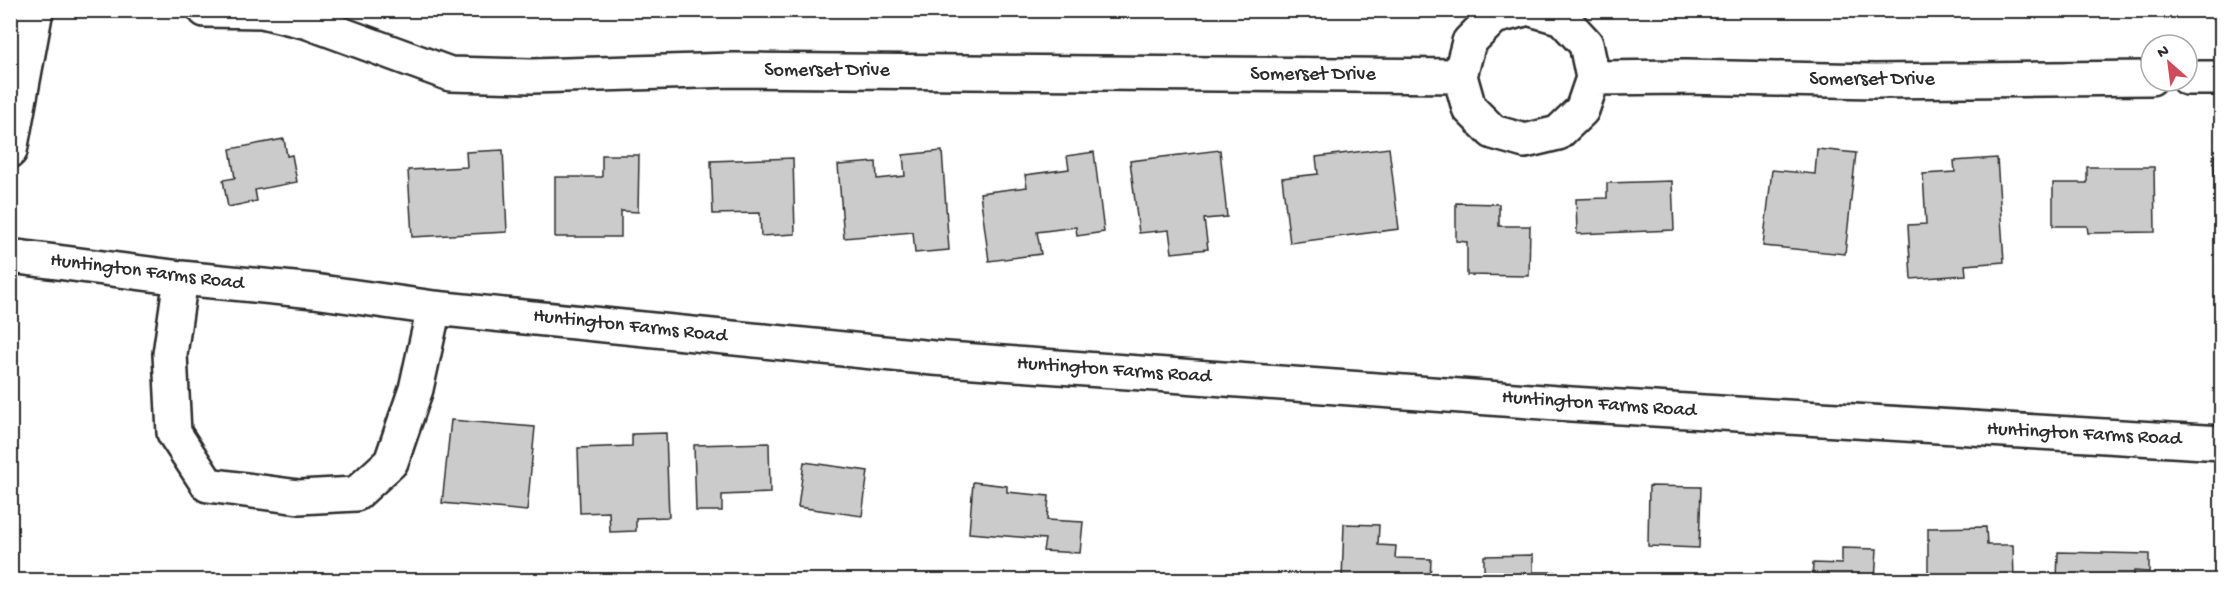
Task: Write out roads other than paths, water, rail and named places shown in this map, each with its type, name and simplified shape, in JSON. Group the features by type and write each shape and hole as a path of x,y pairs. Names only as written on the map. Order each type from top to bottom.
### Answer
{"street":[{"path":"10,151 36,10"},
{"name":"Somerset Drive","path":"205,10 262,11 308,22 450,74 532,76 733,70 1460,76"},
{"path":"1521,10 1494,17 1469,42 1460,76 1469,108 1493,132 1525,141 1558,133 1582,110 1593,78 1586,44 1562,18 1534,10"},
{"name":"Somerset Drive","path":"1593,78 1684,77 1875,81 2139,78"},
{"path":"2199,78 2222,78"},
{"name":"Huntington Farms Road","path":"10,256 181,278 314,291 434,308 968,360 1571,404 2222,443"},
{"path":"181,278 170,354 174,433 208,485 299,497 356,494 391,462 416,389 434,308"}]}
